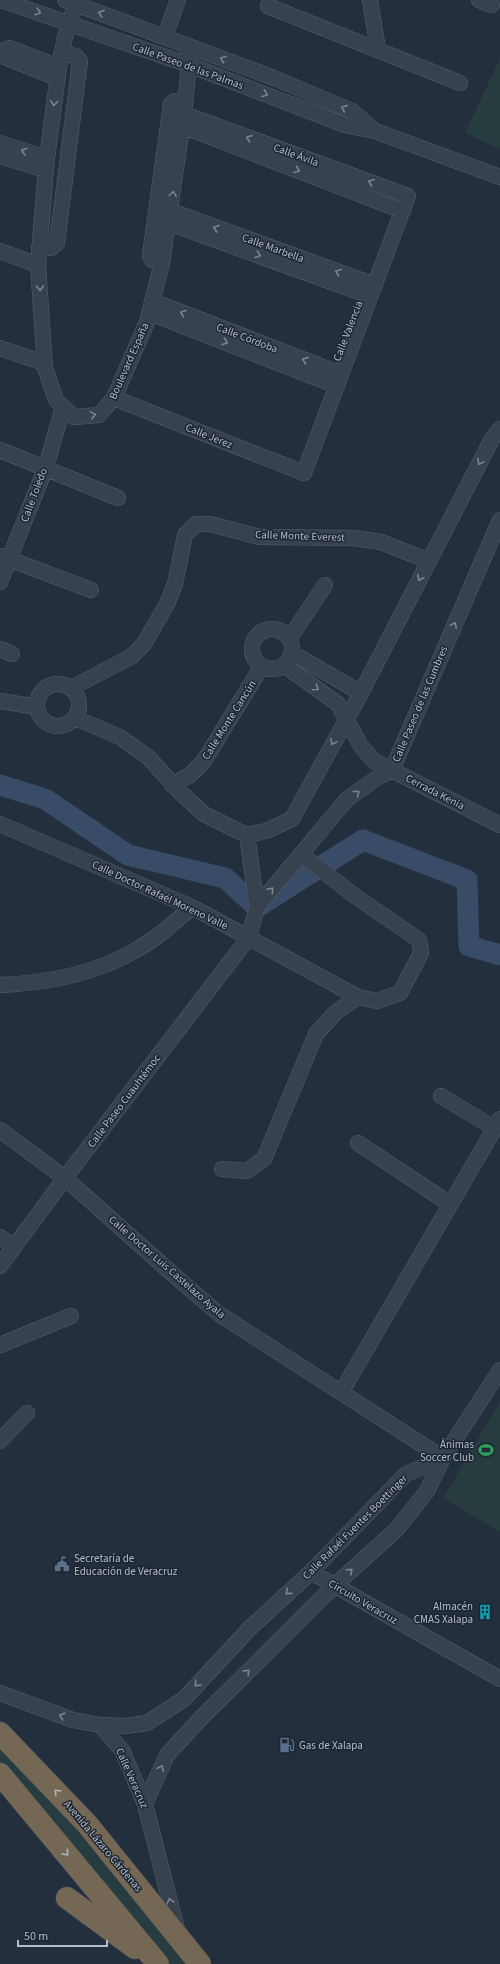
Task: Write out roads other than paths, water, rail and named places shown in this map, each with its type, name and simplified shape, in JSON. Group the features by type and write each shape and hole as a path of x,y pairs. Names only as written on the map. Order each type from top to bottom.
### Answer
{"highway":[{"name":"Avenida Lázaro Cárdenas","path":"0,1733 87,1824 200,1964"},
{"path":"0,1774 158,1963"},
{"path":"67,1898 93,1916 130,1946 158,1963"}],"street":[{"name":"Calle Paseo de las Palmas","path":"1,0 189,65 346,125 375,130 500,176"},
{"path":"165,36 178,0"},
{"path":"370,0 378,49"},
{"name":"Calle Paseo de las Palmas","path":"73,1 274,78 352,112 375,130"},
{"name":"Boulevard España","path":"73,1 59,66 47,164 38,265 44,363 56,400 74,417 99,415 116,394 151,307 162,263 170,217 184,114 189,65 188,46"},
{"path":"268,6 460,83"},
{"path":"39,247 51,248 57,243 80,61 76,56 59,66"},
{"path":"162,263 152,260 150,255 172,102 184,114"},
{"name":"Calle Ávila","path":"184,114 266,151 338,178 405,195"},
{"path":"0,144 47,164"},
{"path":"0,156 47,164"},
{"name":"Calle Ávila","path":"338,178 399,210"},
{"name":"Calle Valencia","path":"301,467 405,195"},
{"name":"Calle Marbella","path":"170,217 369,289"},
{"path":"0,251 38,265"},
{"name":"Calle Córdoba","path":"151,307 335,378"},
{"path":"0,348 44,363"},
{"name":"Calle Jerez","path":"116,394 301,467"},
{"name":"Calle Toledo","path":"0,582 5,557 46,467 63,407"},
{"path":"75,718 120,737 149,758 172,785 204,814 247,835 266,831 292,819 361,693 492,439 500,429"},
{"path":"0,450 46,467 118,498"},
{"name":"Calle Paseo de las Cumbres","path":"249,937 257,907 302,855 347,799 377,778 392,770 500,520"},
{"name":"Calle Monte Everest","path":"71,688 132,657 144,644 168,604 175,584 185,535 196,524 210,524 260,537 352,538 381,542 429,561"},
{"path":"5,557 91,590"},
{"path":"325,584 288,652 273,669 262,666 253,655 254,641 258,635 271,629 284,633 288,652 338,704 346,718"},
{"path":"288,652 361,693"},
{"name":"Calle Monte Cancún","path":"172,785 190,775 204,761 262,666"},
{"path":"58,684 71,688 76,693 79,706 75,718 63,725 56,725 43,719 37,707 40,693 45,688 58,684"},
{"path":"0,701 37,707"},
{"name":"Cerrada Kenia","path":"346,718 361,746 374,761 500,825"},
{"name":"Calle Doctor Rafaél Moreno Valle","path":"0,824 192,907 358,998"},
{"path":"247,835 257,907"},
{"path":"222,1169 247,1171 264,1159 316,1034 336,1012 358,998 377,1001 400,993 421,953 419,940 355,896 302,855"},
{"path":"0,985 22,984 69,976 104,965 136,950 171,926 192,907"},
{"name":"Calle Paseo Cuauhtémoc","path":"0,1266 65,1178 249,937"},
{"path":"342,1391 497,1124 441,1096"},
{"name":"Calle Doctor Luis Castelazo Ayala","path":"0,1130 65,1178 219,1314 342,1391 443,1458"},
{"path":"358,1143 450,1204"},
{"path":"0,1237 14,1247"},
{"path":"0,1345 71,1316"},
{"path":"145,1804 167,1755 334,1586 396,1529 427,1491 443,1458 500,1371"},
{"path":"0,1441 27,1413"},
{"name":"Calle Rafaél Fuentes Boettinger","path":"100,1725 125,1726 147,1723 184,1699 250,1628 311,1572 406,1474 443,1458"},
{"name":"Circuito Veracruz","path":"311,1572 500,1679"},
{"path":"0,1693 74,1720 100,1725"},
{"path":"184,1699 202,1718"},
{"name":"Calle Veracruz","path":"100,1725 122,1750 145,1804 180,1939"}],"waterway":[{"path":"0,785 45,799 128,855 225,878 257,907 363,840 467,880 469,946 500,955"}],"place":[{"name":"Ánimas Soccer Club","path":"486,1450"},
{"name":"Secretaría de Educación de Veracruz","path":"62,1564"},
{"name":"Almacén CMAS Xalapa","path":"485,1612"},
{"name":"Gas de Xalapa","path":"287,1745"}]}
